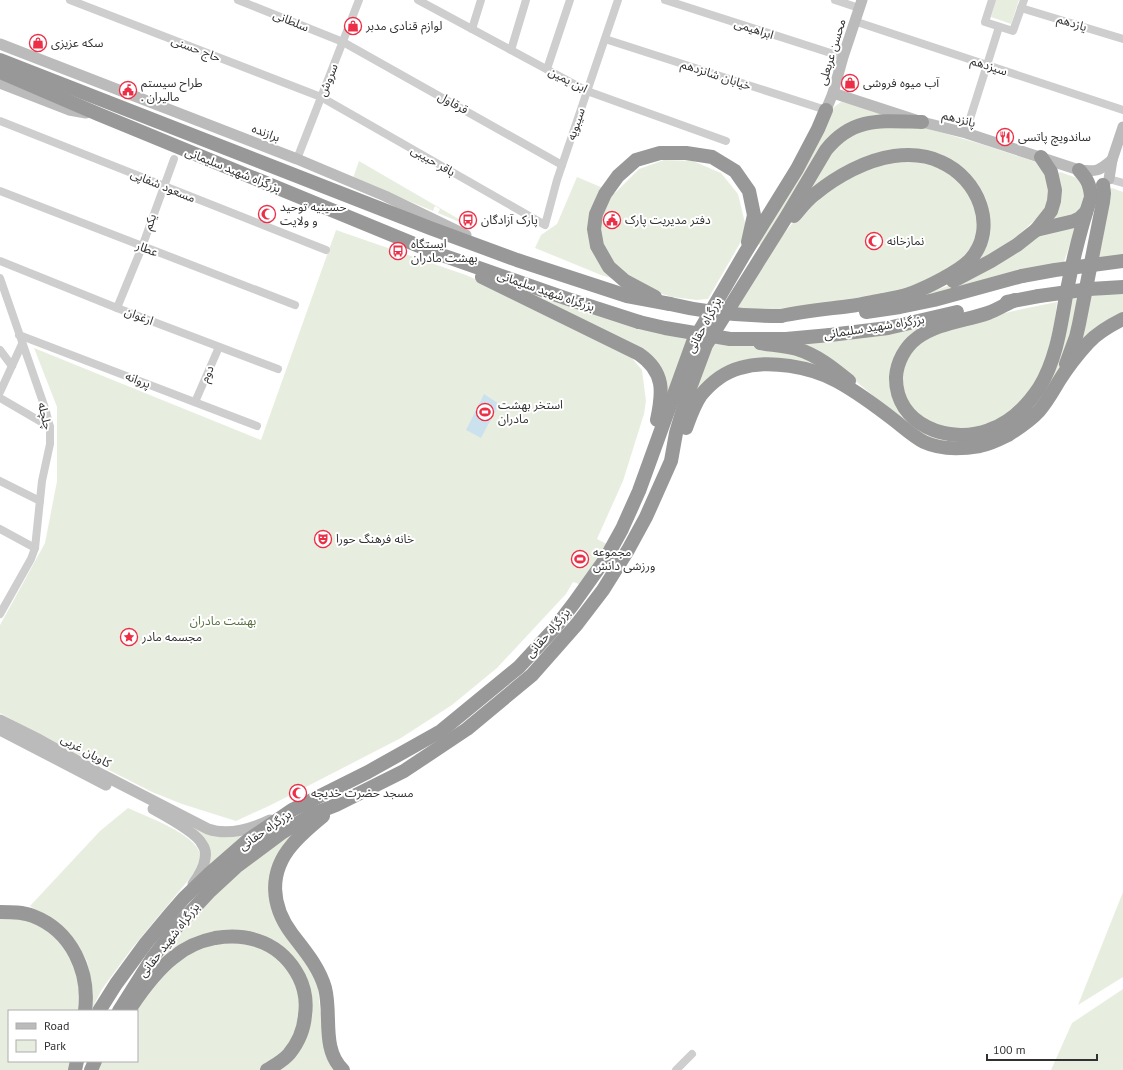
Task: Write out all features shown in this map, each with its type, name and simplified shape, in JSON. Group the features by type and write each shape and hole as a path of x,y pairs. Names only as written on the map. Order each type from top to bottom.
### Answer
{"highway":[{"name":"بزرگراه شهید سلیمانی","path":"0,60 430,228 517,260 627,296 693,310 749,316 826,316 854,314 934,300 1022,276 1123,261"},
{"name":"بزرگراه شهید سلیمانی","path":"0,72 98,114 436,253 565,298 639,322 666,328 730,338 786,339 888,328 1015,300 1090,289 1123,287"},
{"name":"بزرگراه حقانی","path":"100,1010 116,984 146,943 184,898 226,858 248,840 292,810 368,772 441,731 519,666 558,624 606,558 622,529 630,512 692,342 797,169 818,129 826,110"},
{"name":"بزرگراه حقانی","path":"210,891 236,867 283,832 313,814 336,805 392,777 467,729 532,675 577,624 603,590 629,550 646,517 671,461 676,433 687,396 706,344 800,195 826,150 838,137 856,126 881,121 922,122"},
{"path":"670,304 625,281 609,267 597,246 594,229 596,214 605,194 618,176 636,160 660,153 686,153 712,156 735,171 749,191 754,215 745,253"},
{"path":"770,243 814,194 852,170 870,162 894,156 910,155 933,158 949,166 958,173 976,194 981,204 984,227 979,245 970,260 950,274 911,294"},
{"path":"781,316 852,306 911,294 941,286 958,279 991,261 1017,245 1036,230 1051,211 1055,190 1051,172 1041,157"},
{"path":"1015,300 988,313 927,331 908,347 898,364 896,384 898,396 908,413 923,425 934,430 947,434 964,435 989,430 1013,417 1030,400 1045,376 1054,356 1074,255 1091,197 1088,182 1079,170"},
{"path":"1091,197 1106,182"},
{"path":"1060,380 1076,337 1104,202 1106,182"},
{"path":"1036,230 1074,221 1086,212"},
{"path":"436,253 639,354 648,360 654,367 661,384 661,396 647,465"},
{"path":"671,461 700,397 716,381 732,371 740,368 760,365 786,366 807,370 826,376 880,409 924,442 944,448 982,446 1001,439 1017,430 1027,422 1039,411 1052,394 1060,380 1093,338 1123,318"},
{"path":"730,338 796,349 818,358 854,385 880,409"},
{"path":"336,805 303,833 284,856 275,882 275,893 280,914 285,924 315,964 320,975 327,996 329,1041 334,1056 343,1070"},
{"name":"بزرگراه شهید حقانی","path":"120,1010 153,957 173,931 210,891"},
{"path":"0,912 20,913 33,916 46,923 68,941 80,964 85,981 85,1010"},
{"path":"129,1010 153,978 166,964 177,954 193,945 206,940 237,936 261,941 272,947 294,967 303,985 306,1002 303,1028 298,1040 289,1054 279,1063 267,1070"}],"main road":[{"name":"محسن عربعلی","path":"826,110 833,94 860,4"},
{"name":"برازنده","path":"0,44 296,159 385,196 517,260"},
{"path":"0,83 69,110 80,113 98,114"},
{"name":"پانزدهم","path":"833,94 922,122 966,133 1079,170 1092,172 1099,170 1112,160"},
{"path":"1106,182 1123,127"},
{"name":"کاویان غربی","path":"0,720 40,740 157,807"},
{"name":"کاویان غربی","path":"0,730 157,807"},
{"path":"157,807 208,829 224,832 250,828 292,810"},
{"path":"157,807 166,816 202,842 205,850 206,859 204,866 184,898"}],"street":[{"name":"حاج حسنی","path":"70,0 321,97"},
{"name":"سلطانی","path":"238,0 343,42"},
{"name":"سروش","path":"296,159 359,0"},
{"name":"ابن یمین","path":"418,0 433,4 472,29 587,91 726,141"},
{"path":"472,29 481,0"},
{"path":"511,50 526,0"},
{"path":"547,69 570,0"},
{"name":"سیبویه","path":"545,225 562,165 618,0"},
{"name":"ابراهیمی","path":"666,0 843,57"},
{"path":"835,0 860,4"},
{"path":"992,0 985,22 1013,31 1023,4"},
{"name":"یازدهم","path":"1023,4 1123,39"},
{"name":"سیزدهم","path":"854,21 1123,110"},
{"path":"968,125 999,27"},
{"name":"خیابان شانزدهم","path":"605,39 826,110"},
{"name":"قرقاول","path":"343,42 562,165"},
{"name":"باقر حبیبی","path":"321,97 545,225"},
{"name":"مسعود شفاپی","path":"0,121 326,250"},
{"name":"یکم","path":"117,308 142,247 174,159"},
{"path":"1106,182 1123,183"},
{"name":"عطار","path":"0,191 294,305"},
{"name":"ارغوان","path":"0,261 117,308 278,369"},
{"name":"چلچله","path":"0,278 45,408 50,427 50,444 42,480 35,548 31,560 0,614"},
{"name":"پروانه","path":"19,335 256,426"},
{"path":"0,392 22,344"},
{"name":"دوم","path":"195,402 219,347"},
{"path":"0,350 12,366"},
{"path":"0,398 50,427"},
{"path":"0,481 40,501"},
{"path":"0,529 35,548"},
{"path":"676,1070 692,1054"}],"green space":[{"path":"996,0 1019,0 1011,24 991,17"},
{"path":"841,102 911,120 850,126 764,248 757,243 826,120 834,107"},
{"path":"916,125 1042,164 1052,187 1048,203 1042,214 999,252 961,274 984,241 970,178 897,151 800,204 830,148 866,128"},
{"path":"894,159 936,163 969,188 980,222 968,257 922,285 851,302 769,311 732,309 769,252 804,209 827,188"},
{"path":"664,160 693,161 721,173 738,194 747,231 708,299 697,300 672,297 601,275 535,248 541,235 557,224 577,177 615,193 639,169"},
{"path":"359,161 476,229 438,213 440,209 435,206 433,211 353,178"},
{"path":"1060,172 1082,181 1084,195 1077,218 1068,221 1050,219 1056,175"},
{"path":"1112,188 1123,192 1123,255 1094,258 1110,189"},
{"path":"1072,226 1075,229 1064,262 941,294 917,297 964,280 1041,233"},
{"name":"بهشت مادران","path":"336,230 466,275 518,298 626,351 642,370 646,401 644,414 623,481 597,539 607,544 579,584 573,582 566,594 497,668 452,705 401,738 271,805 236,821 182,804 152,792 0,713 0,625 45,543 57,481 57,407 34,348 261,440"},
{"path":"519,286 639,329 690,339 660,415 659,370"},
{"path":"1123,294 1123,316 1088,340 1079,339 1086,297"},
{"path":"1078,298 1067,348 1054,379 1045,394 1022,420 1009,429 994,437 977,441 946,442 925,436 909,426 855,380 825,359 798,347 758,341 819,340 863,337 904,330 980,312 938,324 925,329 916,335 901,353 896,363 893,377 898,402 908,417 921,428 937,434 954,437 971,436 989,433 1005,426 1019,416 1030,404 1048,377 1061,347 1071,299"},
{"path":"1057,302 1055,320 1043,373 1014,413 962,433 915,416 899,384 910,348 950,326"},
{"path":"713,342 792,350 807,355 833,377 738,366 682,424"},
{"path":"128,808 169,826 180,833 196,847 200,854 200,860 191,877 133,947 102,989 91,1010 91,986 87,961 69,936 57,924 30,906 100,831"},
{"path":"169,815 199,829 255,828 196,883 208,851"},
{"path":"319,817 272,879 318,987 320,1009 324,1027 337,1070 271,1070 307,1026 288,955 224,933 138,986 201,907 251,863 290,835"},
{"path":"1123,892 1123,977 1078,1005"},
{"path":"0,915 16,917 44,926 73,955 83,1010 8,1010 8,1062 71,1062 68,1070 0,1070"},
{"path":"240,940 280,957 301,990 302,1020 288,1050 262,1070 96,1070 100,1062 138,1062 138,1010 133,1010 161,973 200,946"},
{"path":"1123,989 1123,1070 1051,1070 1072,1023"}],"water":[{"name":"استخر بهشت مادران","path":"484,394 499,404 481,438 466,430"}],"place":[{"name":"لوازم قنادى مدبر","path":"353,26"},
{"name":"سکه عزیزی","path":"38,43"},
{"name":"آب میوه فروشی","path":"850,83"},
{"name":"طراح سیستم . مالیران","path":"128,90"},
{"name":"ساندویچ پاتسی","path":"1005,137"},
{"name":"حسینیه توحید و ولایت","path":"267,214"},
{"name":"پارک آزادگان","path":"468,220"},
{"name":"دفتر مدیریت پارک","path":"612,220"},
{"name":"نمازخانه","path":"874,241"},
{"name":"ایستگاه بهشت مادران","path":"398,251"},
{"name":"استخر بهشت مادران","path":"485,412"},
{"name":"خانه فرهنگ حورا","path":"323,539"},
{"name":"مجموعه ورزشی دانش","path":"580,559"},
{"name":"مجسمه مادر","path":"129,637"},
{"name":"مسجد حضرت خدیجه","path":"298,793"}]}
